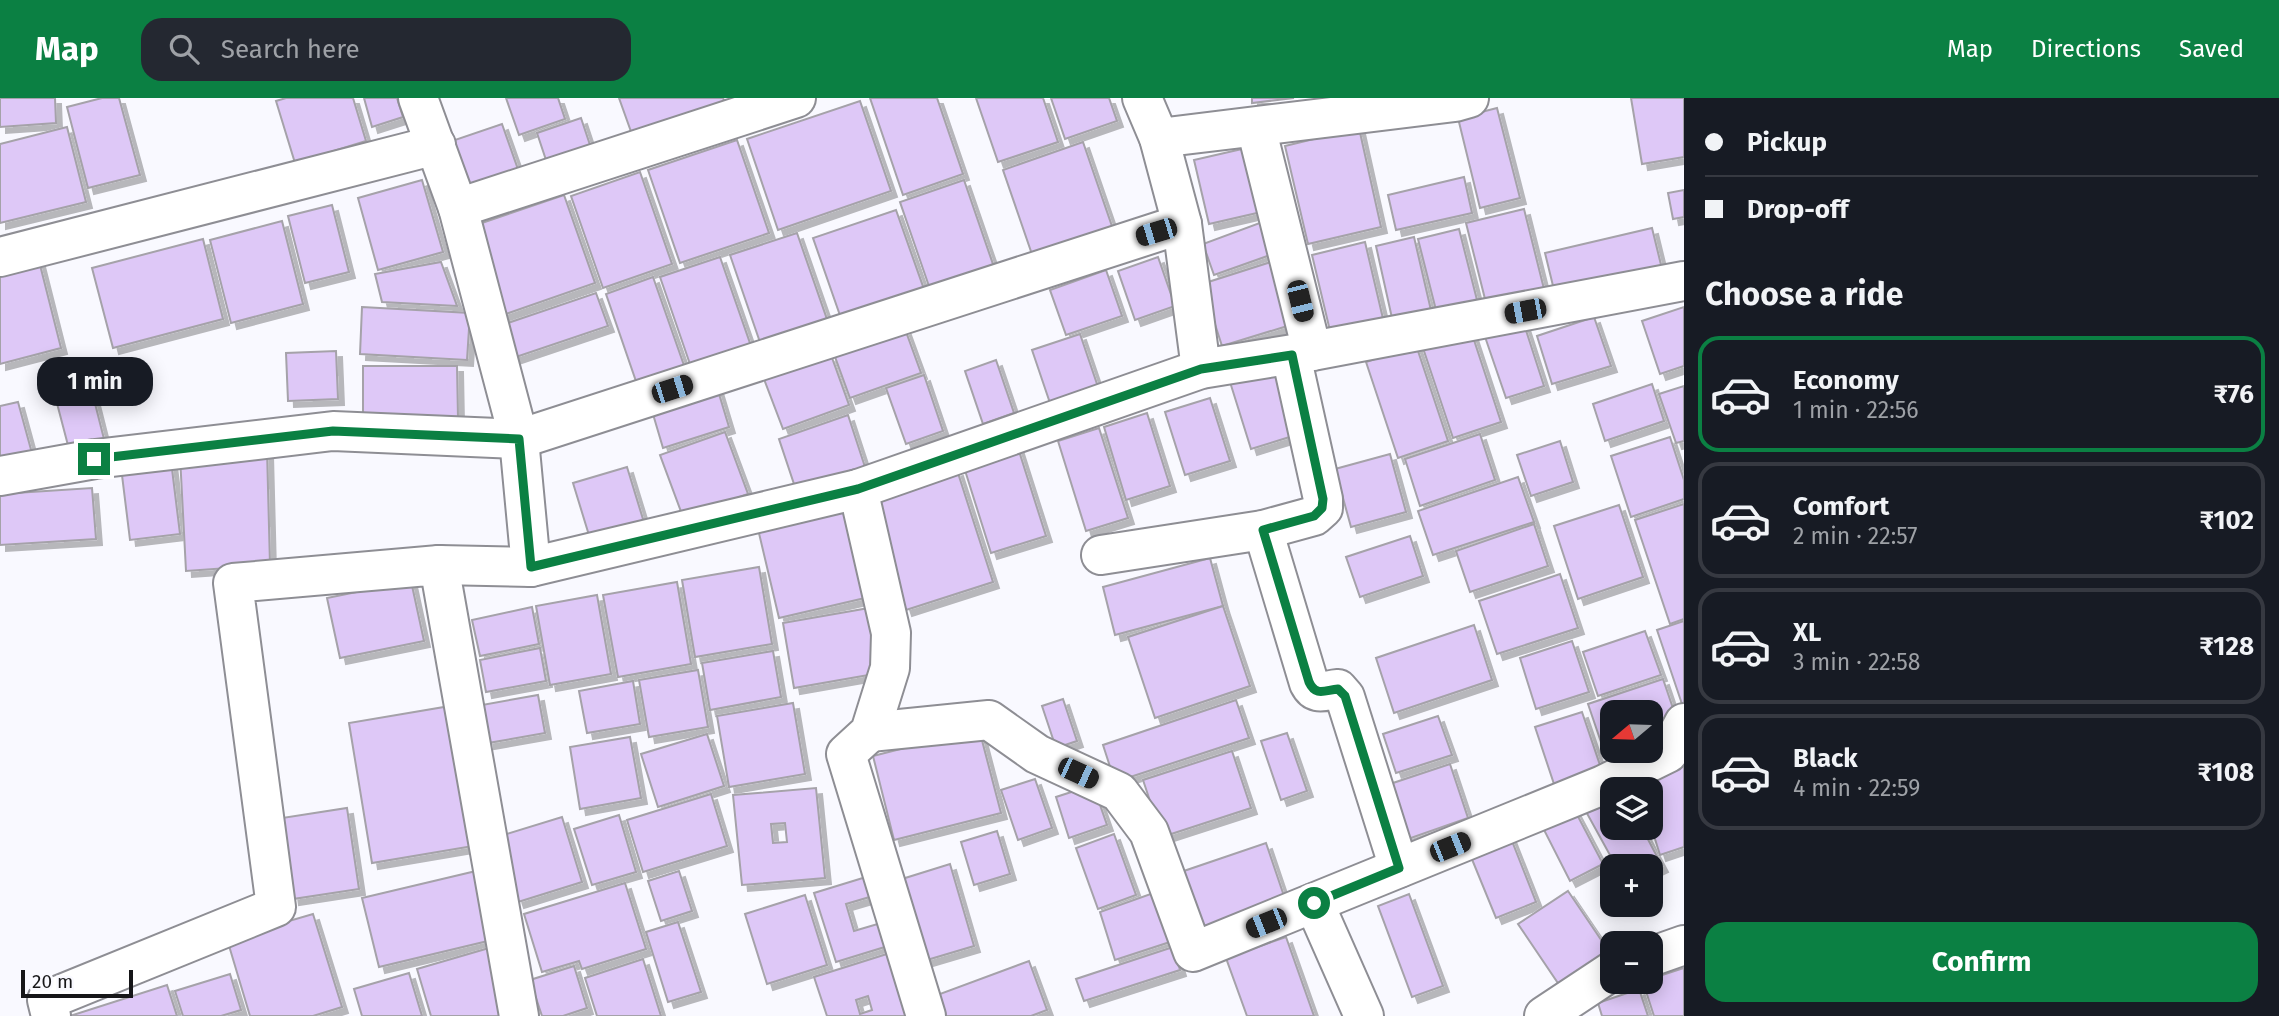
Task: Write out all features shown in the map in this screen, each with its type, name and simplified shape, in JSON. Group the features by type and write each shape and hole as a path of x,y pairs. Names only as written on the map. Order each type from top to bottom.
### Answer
{"street":[{"path":"418,98 458,208 519,439 531,567"},
{"path":"458,208 796,98"},
{"path":"1142,98 1158,138 1182,224 1201,369"},
{"path":"1158,138 1459,99"},
{"path":"1101,555 1263,530 1314,516 1322,508 1323,499 1311,440 1302,353 1256,127"},
{"path":"0,257 436,145"},
{"path":"0,476 94,459 333,431 519,439 1182,224"},
{"path":"51,1016 47,1000 276,907 233,583 439,565 531,567 858,489 1201,369 1302,353 1684,281"},
{"path":"858,489 891,633 890,668 870,732 846,754 926,1016"},
{"path":"1263,530 1312,690 1318,692 1338,689 1345,696 1399,868"},
{"path":"439,565 519,1016"},
{"path":"870,732 989,720 1037,754 1119,792 1149,832 1193,952 1603,785 1668,753 1684,723"},
{"path":"1314,903 1364,1016"},
{"path":"1663,952 1684,945"},
{"path":"1544,1016 1600,979"}],"building":[{"path":"0,98 55,98 56,123 0,127"},
{"path":"102,98 119,98 140,175 88,188 67,107"},
{"path":"286,98 353,98 366,141 295,163 276,101"},
{"path":"364,98 397,98 403,117 372,127"},
{"path":"506,98 558,98 565,119 519,135"},
{"path":"619,98 723,98 727,108 634,140"},
{"path":"870,98 937,98 963,174 903,195"},
{"path":"976,98 1043,98 1058,142 998,162"},
{"path":"1051,98 1109,98 1117,121 1065,139"},
{"path":"1252,98 1294,98 1252,103"},
{"path":"1631,98 1684,98 1684,157 1642,164"},
{"path":"860,101 891,191 778,230 747,139"},
{"path":"1497,108 1520,198 1480,208 1458,118"},
{"path":"581,118 592,151 548,166 537,133"},
{"path":"502,124 521,178 462,198 443,144"},
{"path":"67,127 86,202 0,223 0,144"},
{"path":"1359,128 1381,227 1308,244 1285,146"},
{"path":"737,140 769,233 680,263 648,170"},
{"path":"1083,142 1116,238 1036,266 1003,170"},
{"path":"1255,146 1270,210 1209,224 1194,160"},
{"path":"640,172 672,264 603,288 571,196"},
{"path":"1464,177 1472,213 1396,230 1388,195"},
{"path":"422,180 443,252 378,270 358,198"},
{"path":"964,180 996,273 932,295 900,202"},
{"path":"1684,190 1684,217 1673,219 1668,193"},
{"path":"564,195 595,283 503,315 473,226"},
{"path":"332,205 349,272 305,283 288,216"},
{"path":"1524,209 1545,293 1487,307 1466,223"},
{"path":"896,210 926,295 843,324 813,238"},
{"path":"282,221 303,304 231,323 210,240"},
{"path":"1265,221 1276,253 1214,275 1203,244"},
{"path":"1652,228 1662,269 1555,294 1545,253"},
{"path":"1459,229 1478,304 1437,314 1418,239"},
{"path":"797,233 830,328 763,351 730,255"},
{"path":"1414,237 1433,319 1394,327 1376,246"},
{"path":"203,239 223,319 113,348 92,268"},
{"path":"1365,242 1384,323 1331,335 1312,255"},
{"path":"37,253 61,348 0,364 0,263"},
{"path":"720,257 752,349 692,370 660,277"},
{"path":"1158,257 1175,306 1135,320 1118,271"},
{"path":"1277,260 1297,323 1222,346 1202,284"},
{"path":"441,262 457,306 382,302 375,274"},
{"path":"1106,270 1122,316 1066,335 1050,290"},
{"path":"653,277 687,374 639,390 606,294"},
{"path":"596,293 608,326 513,358 502,325"},
{"path":"362,307 470,313 467,360 360,354"},
{"path":"1684,307 1684,366 1660,374 1642,321"},
{"path":"1594,317 1611,366 1552,384 1537,336"},
{"path":"1522,318 1544,386 1506,398 1483,331"},
{"path":"905,329 921,373 850,398 834,354"},
{"path":"1471,331 1501,422 1453,438 1423,348"},
{"path":"1080,334 1098,387 1050,403 1032,350"},
{"path":"1416,345 1448,441 1398,458 1366,362"},
{"path":"336,351 338,399 288,401 286,353"},
{"path":"831,355 849,405 783,429 764,379"},
{"path":"84,360 105,443 70,453 48,369"},
{"path":"996,360 1014,413 983,424 965,371"},
{"path":"363,366 457,366 458,418 363,418"},
{"path":"1275,368 1296,435 1251,449 1230,382"},
{"path":"924,375 943,431 906,444 886,388"},
{"path":"716,384 729,427 663,448 650,404"},
{"path":"1652,384 1664,421 1605,441 1593,404"},
{"path":"1684,386 1684,441 1676,443 1659,394"},
{"path":"1210,398 1230,461 1185,475 1165,412"},
{"path":"18,402 33,457 0,465 0,406"},
{"path":"1147,413 1170,486 1126,500 1104,427"},
{"path":"848,415 865,467 796,490 779,439"},
{"path":"1099,428 1128,518 1086,531 1058,441"},
{"path":"725,432 748,494 683,517 660,455"},
{"path":"1480,434 1495,480 1420,506 1405,459"},
{"path":"1670,437 1684,480 1684,499 1631,517 1611,456"},
{"path":"1560,441 1573,482 1531,496 1517,455"},
{"path":"1018,448 1046,536 991,553 963,464"},
{"path":"267,450 270,565 186,571 180,456"},
{"path":"1390,454 1406,512 1351,527 1335,469"},
{"path":"171,461 180,534 130,540 121,467"},
{"path":"627,467 646,529 592,545 573,483"},
{"path":"957,470 993,582 906,610 870,498"},
{"path":"1518,477 1534,522 1433,555 1418,511"},
{"path":"92,488 96,539 0,545 0,494"},
{"path":"1684,504 1684,619 1670,624 1635,520"},
{"path":"1619,505 1643,577 1578,599 1554,526"},
{"path":"844,509 865,598 779,618 758,529"},
{"path":"1534,524 1548,566 1470,592 1456,551"},
{"path":"1410,536 1423,576 1360,597 1346,557"},
{"path":"1210,558 1223,606 1115,635 1103,587"},
{"path":"759,567 772,644 695,657 682,580"},
{"path":"1560,574 1578,628 1497,654 1479,601"},
{"path":"411,581 424,641 340,658 327,598"},
{"path":"677,582 691,664 618,677 603,595"},
{"path":"597,595 611,674 550,685 536,606"},
{"path":"1223,606 1250,686 1155,718 1128,637"},
{"path":"532,607 539,644 480,656 472,620"},
{"path":"869,608 880,673 794,688 783,623"},
{"path":"1684,621 1684,706 1683,707 1657,630"},
{"path":"1474,625 1492,680 1394,713 1376,658"},
{"path":"1645,631 1661,675 1598,696 1583,652"},
{"path":"1572,641 1589,692 1536,709 1520,658"},
{"path":"540,648 546,681 486,692 480,660"},
{"path":"773,651 781,697 710,710 702,663"},
{"path":"698,670 708,727 649,737 639,680"},
{"path":"1663,679 1678,723 1663,728 1663,700 1600,700"},
{"path":"633,681 640,724 587,733 579,691"},
{"path":"538,695 545,733 488,743 482,705"},
{"path":"1063,699 1077,741 1056,748 1042,706"},
{"path":"1236,700 1249,738 1115,782 1103,745"},
{"path":"1600,700 1600,739 1588,704"},
{"path":"793,703 805,774 729,787 717,716"},
{"path":"456,705 479,845 372,863 349,723"},
{"path":"1582,712 1603,774 1556,790 1535,727"},
{"path":"1438,716 1452,755 1396,773 1383,734"},
{"path":"979,729 1001,813 894,840 873,756"},
{"path":"1287,733 1307,791 1281,800 1261,741"},
{"path":"707,734 724,786 658,807 641,754"},
{"path":"630,737 641,798 580,809 570,747"},
{"path":"1232,751 1251,808 1162,837 1143,780"},
{"path":"1450,764 1468,818 1408,839 1390,784"},
{"path":"1684,765 1684,847 1660,854 1655,840 1663,840 1663,777 1644,777"},
{"path":"1035,779 1052,828 1018,840 1001,790"},
{"path":"1093,785 1107,825 1069,838 1056,797"},
{"path":"816,788 825,878 742,885 733,795","holes":["785,823 787,842 773,843 771,824"]},
{"path":"711,794 727,846 643,872 627,820"},
{"path":"1600,799 1600,837 1584,808"},
{"path":"1573,807 1600,858 1600,866 1570,881 1541,824"},
{"path":"347,808 359,889 293,899 282,818"},
{"path":"619,815 636,872 592,885 574,829"},
{"path":"562,817 582,882 518,902 497,837"},
{"path":"997,831 1010,874 974,885 961,842"},
{"path":"1114,834 1136,895 1098,909 1076,848"},
{"path":"1510,836 1536,902 1496,918 1469,852"},
{"path":"1602,840 1648,840 1656,854 1609,854"},
{"path":"1266,843 1286,902 1197,931 1178,873"},
{"path":"950,864 974,946 927,960 902,879"},
{"path":"476,871 492,940 379,967 362,898"},
{"path":"679,871 692,911 661,921 648,881"},
{"path":"866,877 873,896 846,904 854,931 881,923 888,946 836,962 814,893"},
{"path":"625,883 646,949 582,969 579,961 542,972 524,914"},
{"path":"1159,891 1176,940 1115,960 1100,912"},
{"path":"1568,891 1600,938 1600,966 1566,995 1518,924"},
{"path":"1409,894 1443,986 1412,997 1378,906"},
{"path":"805,895 827,965 767,984 745,914"},
{"path":"313,914 342,1007 313,1016 250,1016 227,939"},
{"path":"678,922 701,992 668,1002 646,932"},
{"path":"1286,937 1314,1016 1247,1016 1226,958"},
{"path":"1173,947 1180,970 1084,1001 1076,979"},
{"path":"489,948 509,1016 431,1016 417,969"},
{"path":"890,953 910,1016 827,1016 814,977","holes":["868,996 872,1010 860,1014 856,1000"]},
{"path":"643,959 661,1016 597,1016 585,978"},
{"path":"1029,961 1047,1010 1031,1016 935,1016 929,998"},
{"path":"574,966 587,1008 563,1016 542,1016 530,980"},
{"path":"1684,968 1684,1016 1654,1016 1647,994 1663,994 1663,975"},
{"path":"409,973 422,1016 362,1016 354,989"},
{"path":"230,974 241,1010 221,1016 183,1016 175,991"},
{"path":"167,985 177,1016 70,1016"},
{"path":"1624,994 1641,994 1648,1016 1602,1016 1598,1003"}],"route":[{"path":"94,459 333,431 519,439 531,567 858,489 1201,369 1292,355 1323,499 1322,508 1314,516 1263,530 1312,690 1323,693 1338,689 1345,696 1399,868 1314,903"}]}
